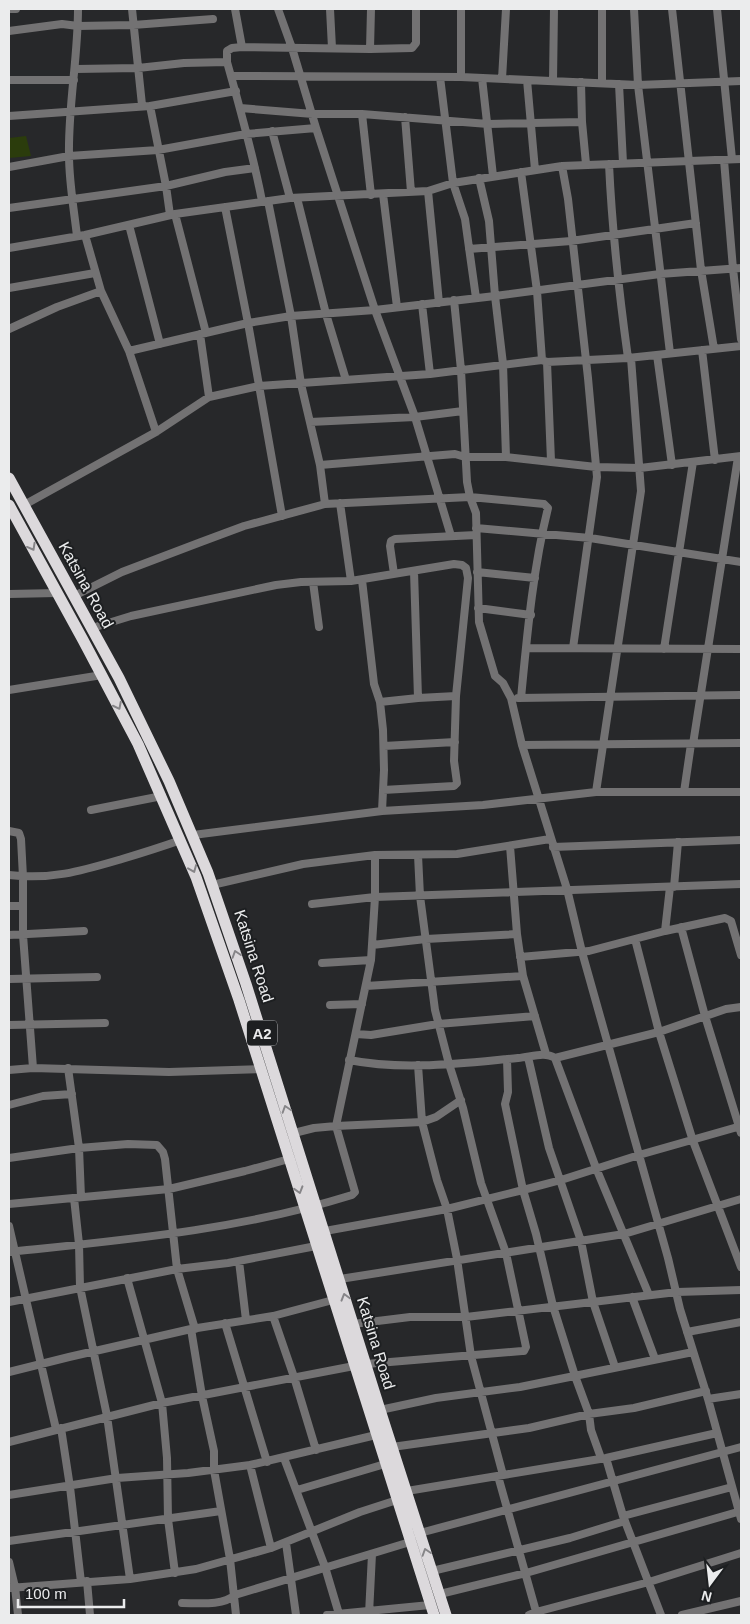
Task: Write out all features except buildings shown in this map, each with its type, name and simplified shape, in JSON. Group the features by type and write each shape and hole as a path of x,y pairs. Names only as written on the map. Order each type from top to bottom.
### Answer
{"highway":[{"name":"Katsina Road","path":"9,478 92,628 148,736 193,835 212,885 241,968 340,1278 353,1324 376,1435 432,1610"},
{"name":"Katsina Road","path":"9,505 138,744 181,840 216,932 333,1300 380,1410 446,1615"}],"street":[{"path":"9,9 16,9"},
{"path":"78,9 76,69 70,111 69,156 73,198 81,235 101,291 129,351 156,432"},
{"path":"132,9 138,68 146,105 203,333 209,397"},
{"path":"235,9 242,47"},
{"path":"278,9 375,310 415,417 451,536"},
{"path":"330,9 332,48"},
{"path":"370,9 370,49"},
{"path":"325,504 320,465 301,384 291,316 265,201 227,62 227,51 232,48 242,47 280,46 292,48 406,49 414,46 416,43 416,9"},
{"path":"461,9 461,77"},
{"path":"502,79 506,9"},
{"path":"553,81 554,9"},
{"path":"602,9 602,83"},
{"path":"634,9 638,86 670,353"},
{"path":"672,9 701,270 714,349"},
{"path":"717,9 732,159"},
{"path":"9,31 62,24 78,26 133,25 213,20"},
{"path":"76,69 138,68 184,63 227,62"},
{"path":"231,76 461,77 638,86 741,81"},
{"path":"440,77 453,183 465,219 476,298"},
{"path":"482,78 493,176"},
{"path":"9,80 74,80"},
{"path":"527,80 535,170"},
{"path":"581,82 586,164"},
{"path":"619,84 623,163"},
{"path":"9,116 146,105 236,91"},
{"path":"240,108 313,114 362,114 488,124 582,122"},
{"path":"362,114 372,195"},
{"path":"404,117 410,192"},
{"path":"9,167 69,156 158,150 246,134 316,128"},
{"path":"272,132 346,380"},
{"path":"9,248 81,235 173,214 265,201 428,191 453,183 479,178 562,166 741,158"},
{"path":"724,160 737,269 741,339"},
{"path":"596,792 612,697 617,649 632,545 640,508 641,491 629,358 612,235 608,164"},
{"path":"562,166 569,207 571,241 586,361 596,466 596,485 590,538 573,648"},
{"path":"9,208 166,186 225,172 255,168"},
{"path":"521,172 545,361 551,461"},
{"path":"479,178 489,221 503,364 506,457"},
{"path":"428,191 439,303"},
{"path":"383,194 397,307"},
{"path":"225,207 282,516"},
{"path":"469,249 571,241 696,223"},
{"path":"129,225 160,344"},
{"path":"129,351 203,333 291,316 439,303 660,274 737,269"},
{"path":"9,288 95,274"},
{"path":"9,329 58,307 101,291"},
{"path":"440,1594 526,1573 633,1541 740,1514 706,1391 687,1332 582,952 567,889 550,839 510,698 503,683 495,676 479,622 476,513 470,497 465,457 461,370 454,300"},
{"path":"422,304 430,374"},
{"path":"24,505 156,432 209,397 258,386 430,374 503,364 629,358 741,346"},
{"path":"702,350 715,460"},
{"path":"657,355 672,465"},
{"path":"310,422 415,417 463,411"},
{"path":"320,465 455,454 465,457 506,457 596,466 640,468 740,457 684,792"},
{"path":"664,649 693,462"},
{"path":"74,596 122,572 244,526 325,504 470,497 546,505 548,508 541,534 521,698"},
{"path":"340,503 351,582"},
{"path":"394,574 391,541 395,539 451,536 476,532 590,538 741,562"},
{"path":"92,628 132,616 276,585 313,582 351,582 454,564 462,565 466,568 468,585 456,696 454,761 457,783 455,785 383,790"},
{"path":"414,571 418,698"},
{"path":"477,572 535,578"},
{"path":"362,580 374,684 380,702 384,746 382,811"},
{"path":"313,582 320,627"},
{"path":"9,594 57,593"},
{"path":"478,608 531,615"},
{"path":"526,648 741,649"},
{"path":"9,690 102,675"},
{"path":"510,698 741,695"},
{"path":"380,702 456,696"},
{"path":"384,746 455,742"},
{"path":"522,744 741,743"},
{"path":"193,835 382,811 540,800 596,792 741,792"},
{"path":"90,810 162,796"},
{"path":"9,831 20,835 23,877 23,935 33,1068"},
{"path":"212,885 303,864 375,855 457,854 550,839"},
{"path":"9,875 23,877 73,873 181,840"},
{"path":"553,847 741,840"},
{"path":"665,931 678,842"},
{"path":"510,846 517,934 523,976 546,1054"},
{"path":"12,1251 174,1235 215,1228 317,1206 352,1195 355,1192 336,1126 371,960 375,897 375,855"},
{"path":"9,1442 162,1403 360,1365 524,1351 526,1347 506,1253 477,1169 461,1100 438,1024 420,896 418,855"},
{"path":"312,904 375,897 567,889 628,890 741,884"},
{"path":"9,906 22,906"},
{"path":"520,957 582,952 681,927 728,918 731,921 741,955"},
{"path":"325,1231 446,1209 487,1199 561,1180 639,1155 740,1129 681,927"},
{"path":"9,935 84,931"},
{"path":"372,945 426,939 517,934"},
{"path":"635,939 659,1032 693,1141 741,1267"},
{"path":"322,963 371,960"},
{"path":"366,986 523,976"},
{"path":"9,979 97,977"},
{"path":"330,1005 362,1004"},
{"path":"556,1058 659,1032 726,1009 741,1007"},
{"path":"356,1034 377,1034 438,1024 535,1016"},
{"path":"9,1025 105,1023"},
{"path":"349,1060 380,1065 418,1065 449,1064 546,1054 556,1058 596,1168 649,1295"},
{"path":"528,1057 547,1138 581,1241 593,1302 615,1367"},
{"path":"507,1059 508,1092 505,1104 523,1190 536,1234 553,1306 575,1376 590,1414 592,1430 613,1481 624,1519 661,1615"},
{"path":"418,1065 422,1122 446,1209 457,1259 471,1356 491,1432 507,1510 526,1573 534,1614 649,1582 741,1553"},
{"path":"9,1070 68,1068 169,1072 261,1070"},
{"path":"68,1068 79,1148 80,1287 107,1416 124,1525 130,1579"},
{"path":"9,1105 43,1096 72,1094"},
{"path":"294,1133 314,1128 336,1126 422,1122 436,1117 461,1100"},
{"path":"9,1158 79,1148 128,1144 157,1145 163,1152 177,1269 193,1329 202,1396 214,1451 214,1470 230,1560 236,1615"},
{"path":"9,1204 168,1189 228,1176 289,1159"},
{"path":"340,1278 624,1234 741,1199"},
{"path":"9,1226 12,1251 40,1365 59,1428 90,1615"},
{"path":"9,1302 126,1278 238,1261 316,1246"},
{"path":"238,1261 246,1320"},
{"path":"126,1278 162,1403 167,1458 168,1519 175,1573"},
{"path":"353,1324 410,1317 466,1317 677,1292 741,1290"},
{"path":"632,1297 656,1359"},
{"path":"9,1372 193,1329 273,1316 333,1300"},
{"path":"273,1316 316,1450"},
{"path":"687,1332 741,1322"},
{"path":"225,1323 267,1462"},
{"path":"380,1410 436,1398 575,1376 693,1352"},
{"path":"392,1447 529,1428 590,1414 634,1408 706,1391"},
{"path":"708,1399 741,1394"},
{"path":"407,1491 603,1458 717,1433"},
{"path":"9,1495 117,1478 250,1465 376,1435"},
{"path":"420,1533 741,1446"},
{"path":"284,1458 326,1567 339,1614"},
{"path":"297,1490 385,1464"},
{"path":"250,1465 271,1548"},
{"path":"432,1571 570,1538 624,1519 732,1487"},
{"path":"12,1587 130,1579 175,1573 271,1548 360,1512 397,1500"},
{"path":"9,1541 221,1511"},
{"path":"182,1603 222,1602 231,1599 235,1595 291,1577 410,1542"},
{"path":"286,1543 296,1615"},
{"path":"369,1613 372,1554"},
{"path":"9,1562 18,1615"},
{"path":"682,1615 741,1601"},
{"path":"327,1615 432,1610"}],"green space":[{"path":"26,136 31,156 9,158 9,138"}]}
